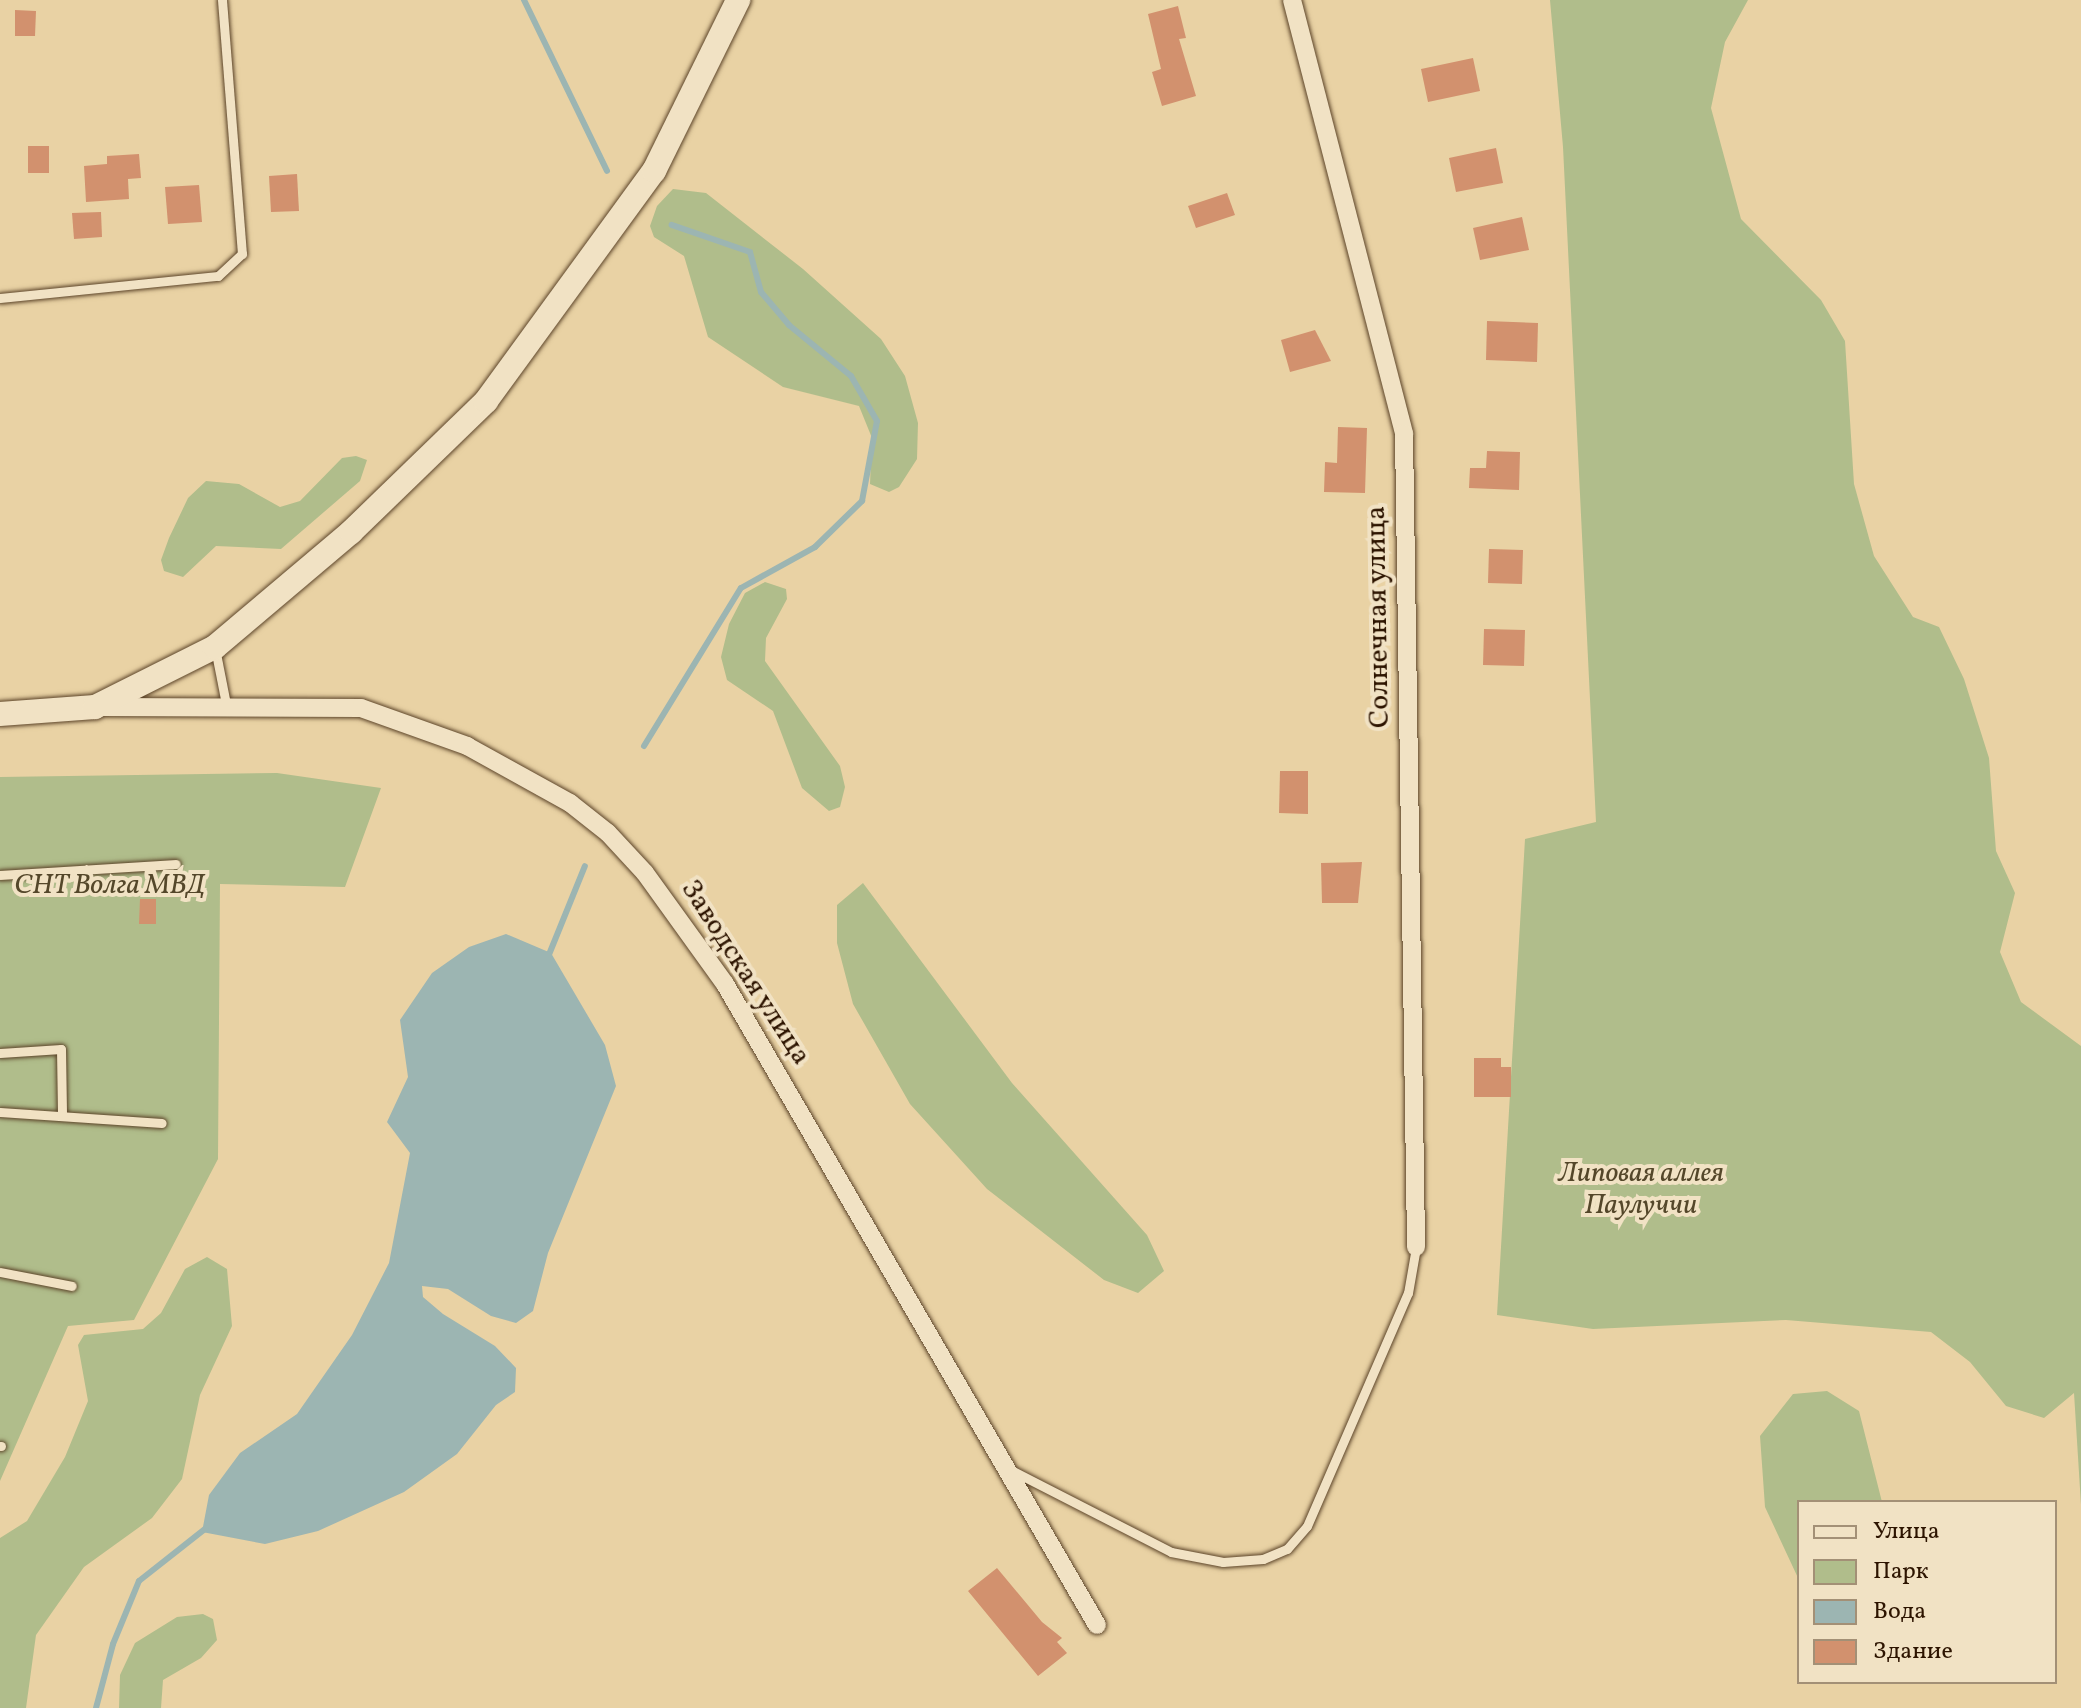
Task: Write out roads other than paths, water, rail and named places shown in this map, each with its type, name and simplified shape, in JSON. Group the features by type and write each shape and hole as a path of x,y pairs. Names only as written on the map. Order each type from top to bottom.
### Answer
{"street":[{"path":"0,714 95,707 215,647 351,532 486,401 654,171 738,0"},
{"name":"Солнечная улица","path":"1292,0 1404,434 1416,1247"},
{"name":"Заводская улица","path":"95,707 226,704 361,708 410,722 521,774 608,833 645,873 725,984 1097,1625"}],"lane":[{"path":"0,298 218,276 242,254 222,0"},
{"path":"215,647 226,704"},
{"path":"0,875 176,864"},
{"path":"0,1053 61,1049 62,1116"},
{"path":"0,1112 162,1123"},
{"path":"1008,1468 1171,1552 1223,1562 1263,1559 1287,1549 1307,1526 1402,1307 1416,1247"},
{"path":"0,1272 72,1286"}],"water":[{"path":"506,934 551,953 605,1045 616,1086 548,1253 533,1311 516,1323 491,1316 448,1289 422,1286 423,1297 443,1314 495,1346 516,1368 515,1392 496,1405 457,1454 404,1492 318,1531 265,1544 202,1532 209,1495 240,1453 297,1414 352,1335 389,1263 410,1153 387,1122 408,1077 400,1020 432,973 469,947"}],"waterway":[{"path":"524,0 607,171"},
{"path":"644,746 741,588 815,547 862,501 877,421 851,376 789,325 761,292 750,252 672,225"},
{"path":"548,957 585,866"},
{"path":"96,1708 113,1644 139,1581 206,1528"}],"park label":[{"name":"СНТ Волга МВД","path":"110,886"},
{"name":"Липовая аллея Паулуччи","path":"1641,1190"}]}
